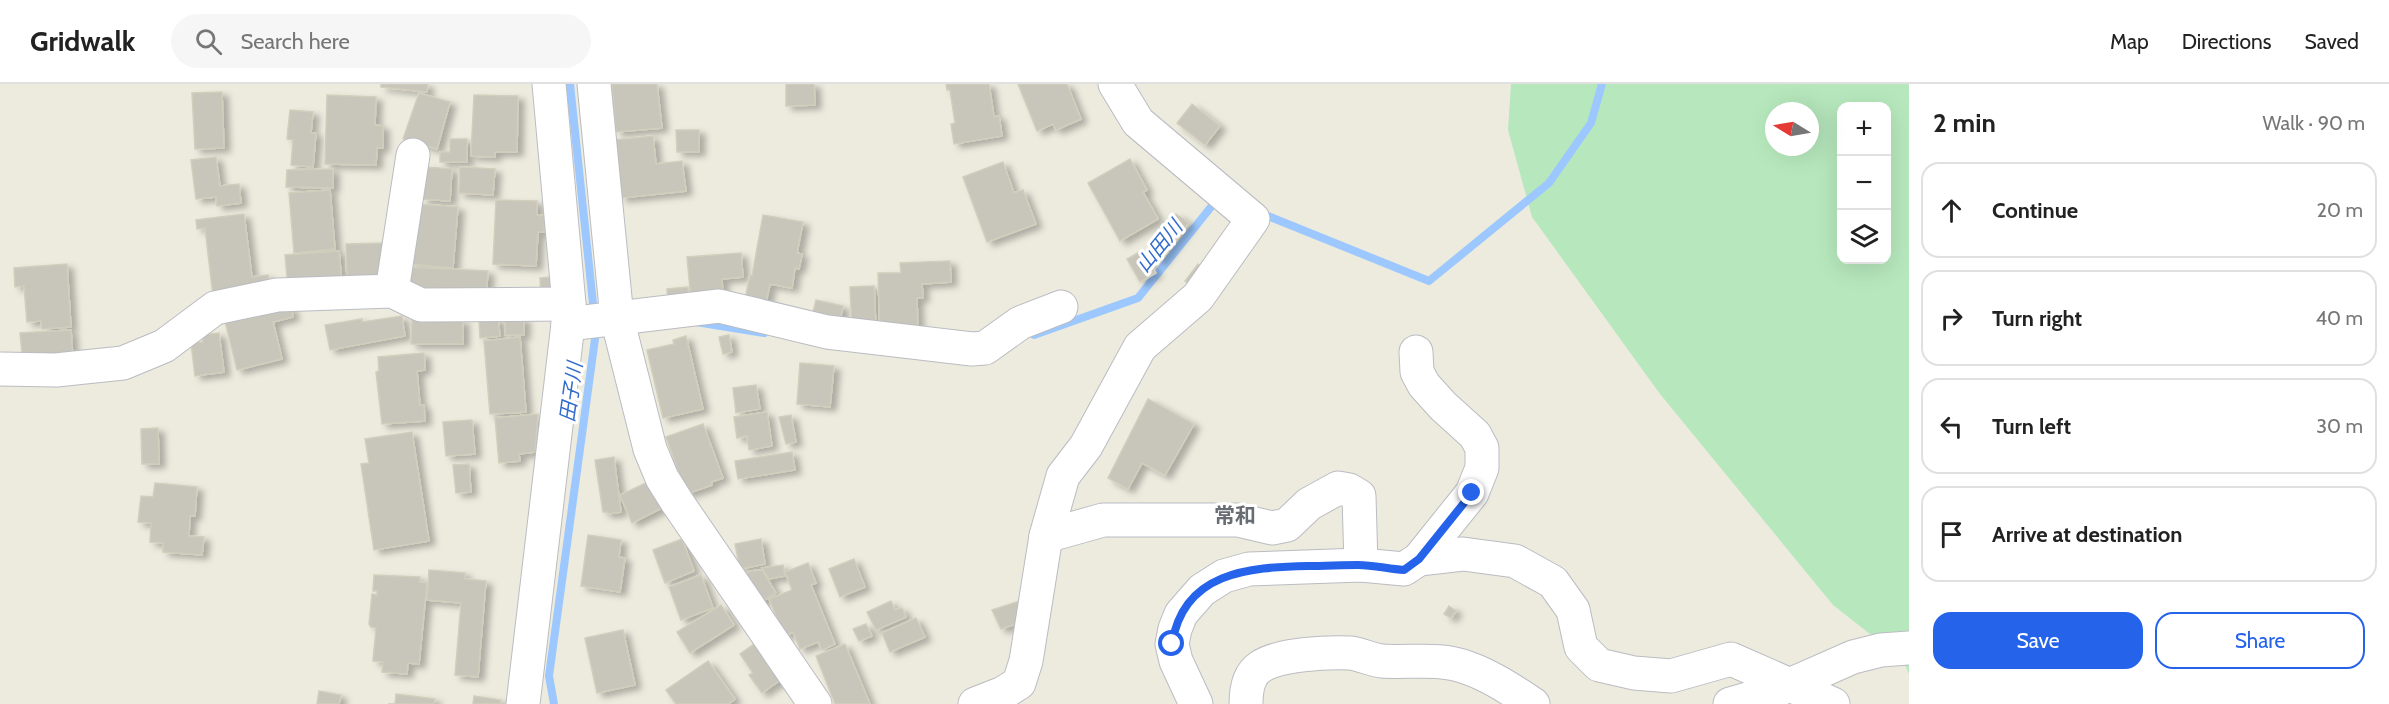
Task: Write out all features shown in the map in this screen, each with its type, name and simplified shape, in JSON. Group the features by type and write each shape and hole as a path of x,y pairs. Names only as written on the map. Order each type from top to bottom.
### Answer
{"street":[{"path":"549,84 588,318 662,478 815,704"},
{"path":"523,704 588,318 594,84"},
{"path":"975,704 1003,693 1019,683 1026,661 1046,536 1063,476 1086,446 1140,347 1198,297 1253,219 1138,122 1115,84"},
{"path":"392,291 413,155"},
{"path":"0,369 56,370 123,363 164,346 215,308 277,295 392,291 421,305 588,318 719,306 827,332 972,349 985,348 1020,323 1061,307"},
{"path":"1196,704 1176,661 1172,644 1174,629 1181,614 1202,590 1224,576 1249,569 1361,565 1404,570 1419,559 1472,493 1482,468 1482,448 1475,435 1443,406 1424,384 1417,372 1416,352"},
{"path":"1046,536 1103,520 1238,520 1272,528 1287,525 1309,504 1338,488 1349,490 1359,496 1361,565"},
{"path":"1419,559 1463,554 1515,561 1553,582 1573,610 1581,647 1599,665 1634,673 1671,676 1731,659 1833,704"},
{"path":"1730,704 1789,684 1853,657 1881,650 1909,648"},
{"path":"1246,704 1249,680 1258,668 1272,660 1303,655 1351,653 1378,660 1440,661 1467,667 1533,704"}],"green space":[{"path":"1511,84 1909,84 1909,674 1903,660 1833,605 1660,394 1532,217 1508,130"}],"building":[{"path":"381,84 428,84 427,92 381,87"},
{"path":"612,84 657,84 662,128 616,132"},
{"path":"786,84 814,84 815,105 786,106"},
{"path":"946,84 989,84 994,117 999,116 1002,136 954,144 951,124 955,123 950,90 947,90"},
{"path":"1018,84 1067,84 1081,119 1056,130 1053,124 1037,131"},
{"path":"222,92 224,148 195,149 192,93"},
{"path":"419,93 450,102 437,149 403,139"},
{"path":"327,95 376,97 375,125 383,126 383,148 377,148 376,165 325,164"},
{"path":"474,95 518,96 517,152 495,152 495,157 471,156"},
{"path":"1192,104 1220,126 1205,145 1177,123"},
{"path":"290,110 313,112 311,133 316,133 313,167 291,165 293,140 287,139"},
{"path":"676,130 699,130 699,152 677,152"},
{"path":"653,136 656,164 682,161 686,191 621,198 614,140"},
{"path":"450,139 467,139 467,162 440,162 440,152 450,152"},
{"path":"216,157 220,186 239,184 241,203 217,206 216,197 196,199 191,160"},
{"path":"1130,159 1147,190 1143,192 1158,219 1120,241 1088,183"},
{"path":"1003,162 1014,193 1023,190 1036,224 987,242 963,177"},
{"path":"424,167 452,169 450,201 422,199"},
{"path":"460,167 495,169 493,195 459,193"},
{"path":"333,169 333,188 286,187 287,170"},
{"path":"330,190 335,249 294,253 289,193"},
{"path":"496,200 537,201 537,215 545,216 544,232 538,232 536,266 493,264"},
{"path":"418,204 458,207 453,268 407,264"},
{"path":"244,214 252,277 268,275 270,289 213,296 205,228 197,229 196,220"},
{"path":"1176,214 1189,223 1160,262 1148,253"},
{"path":"763,215 803,222 797,253 802,254 799,269 795,268 792,288 770,284 765,308 744,304 750,275 752,276"},
{"path":"387,243 388,282 347,282 346,244"},
{"path":"1143,250 1156,273 1140,282 1127,259"},
{"path":"339,251 342,283 288,287 285,255"},
{"path":"741,253 743,277 722,279 723,298 691,300 687,257"},
{"path":"950,261 951,282 922,284 923,298 917,298 918,334 880,336 878,273 901,273 900,263"},
{"path":"67,264 71,327 42,329 41,321 27,322 24,286 15,287 14,268"},
{"path":"1198,264 1208,271 1195,289 1185,281"},
{"path":"407,267 488,271 486,299 424,296 425,288 406,287"},
{"path":"552,277 552,297 541,297 540,278"},
{"path":"874,286 876,329 852,330 850,287"},
{"path":"688,287 689,303 668,304 667,289"},
{"path":"816,300 843,306 839,326 811,320"},
{"path":"291,307 293,317 273,322 282,359 237,370 225,321"},
{"path":"402,316 405,336 330,350 325,325"},
{"path":"498,318 500,336 480,338 479,320"},
{"path":"505,318 524,318 524,335 505,335"},
{"path":"412,320 463,320 463,344 411,344"},
{"path":"71,330 73,359 23,363 20,333"},
{"path":"219,333 224,372 195,376 191,343 203,342 202,335"},
{"path":"729,335 732,352 723,354 719,337"},
{"path":"686,336 703,409 663,418 647,350 674,344 673,340"},
{"path":"520,337 526,412 490,414 484,341"},
{"path":"424,353 425,370 417,371 420,405 424,405 425,421 382,424 376,372 379,371 378,357"},
{"path":"800,363 834,366 830,407 797,404"},
{"path":"756,385 760,409 736,413 733,388"},
{"path":"1148,399 1194,424 1165,475 1142,463 1128,489 1108,478"},
{"path":"767,412 772,446 749,450 747,436 737,438 734,417"},
{"path":"538,414 535,452 519,454 520,461 499,463 495,418"},
{"path":"791,415 796,442 786,444 779,417"},
{"path":"472,420 475,454 446,456 443,422"},
{"path":"703,424 723,478 711,482 712,485 686,494 666,437"},
{"path":"158,428 159,464 142,464 141,429"},
{"path":"412,432 429,541 374,550 361,464 369,463 365,439"},
{"path":"792,452 795,470 738,479 735,461"},
{"path":"614,457 621,512 608,514 608,512 603,512 595,460"},
{"path":"469,464 471,492 456,493 453,465"},
{"path":"650,481 662,508 632,523 620,495"},
{"path":"155,483 197,487 195,516 190,516 189,536 204,537 202,555 163,552 163,543 150,542 151,523 138,522 141,496 153,497"},
{"path":"588,535 621,540 619,557 625,558 620,592 581,586"},
{"path":"682,539 694,571 665,583 653,550"},
{"path":"761,539 765,564 740,569 735,544"},
{"path":"854,559 865,587 840,597 829,569"},
{"path":"808,563 816,583 811,585 835,644 822,650 818,642 800,649 793,632 784,636 769,599 792,590 785,572"},
{"path":"783,565 785,576 769,579 762,568"},
{"path":"429,570 465,573 465,579 486,581 478,677 455,675 461,603 427,600"},
{"path":"762,570 776,593 758,604 740,578 750,571"},
{"path":"374,575 420,577 420,582 427,583 419,664 408,663 407,674 382,672 383,662 373,661 376,628 369,624 372,594 377,595 377,591 373,591"},
{"path":"701,575 713,608 681,620 669,587"},
{"path":"1023,600 1019,623 1001,629 992,610"},
{"path":"891,601 895,610 902,608 906,617 876,630 867,612"},
{"path":"721,605 734,625 690,653 677,632"},
{"path":"1449,606 1456,611 1451,618 1444,614"},
{"path":"916,618 925,637 890,652 882,633"},
{"path":"866,624 872,636 859,641 853,629"},
{"path":"623,630 635,685 597,693 585,638"},
{"path":"757,642 783,678 762,693 749,675 753,673 740,654"},
{"path":"845,644 870,704 835,704 816,656"},
{"path":"708,661 735,699 728,704 676,704 666,690"},
{"path":"319,691 341,695 339,704 317,704"},
{"path":"396,694 435,699 434,704 395,704"},
{"path":"474,696 501,700 500,704 473,704"}],"waterway":[{"name":"田子川","path":"570,84 594,313"},
{"name":"山田川","path":"1258,212 1429,281 1549,183 1591,123 1602,84"},
{"name":"山田川","path":"1034,335 1138,298 1219,197"},
{"name":"山田川","path":"696,322 764,333"},
{"name":"田子川","path":"554,704 549,676 595,326"}],"district":[{"name":"常和","path":"1235,516"}],"route":[{"path":"1172,644 1174,629 1181,614 1202,590 1224,576 1249,569 1280,567 1361,565 1404,570 1419,559 1472,493"}]}
